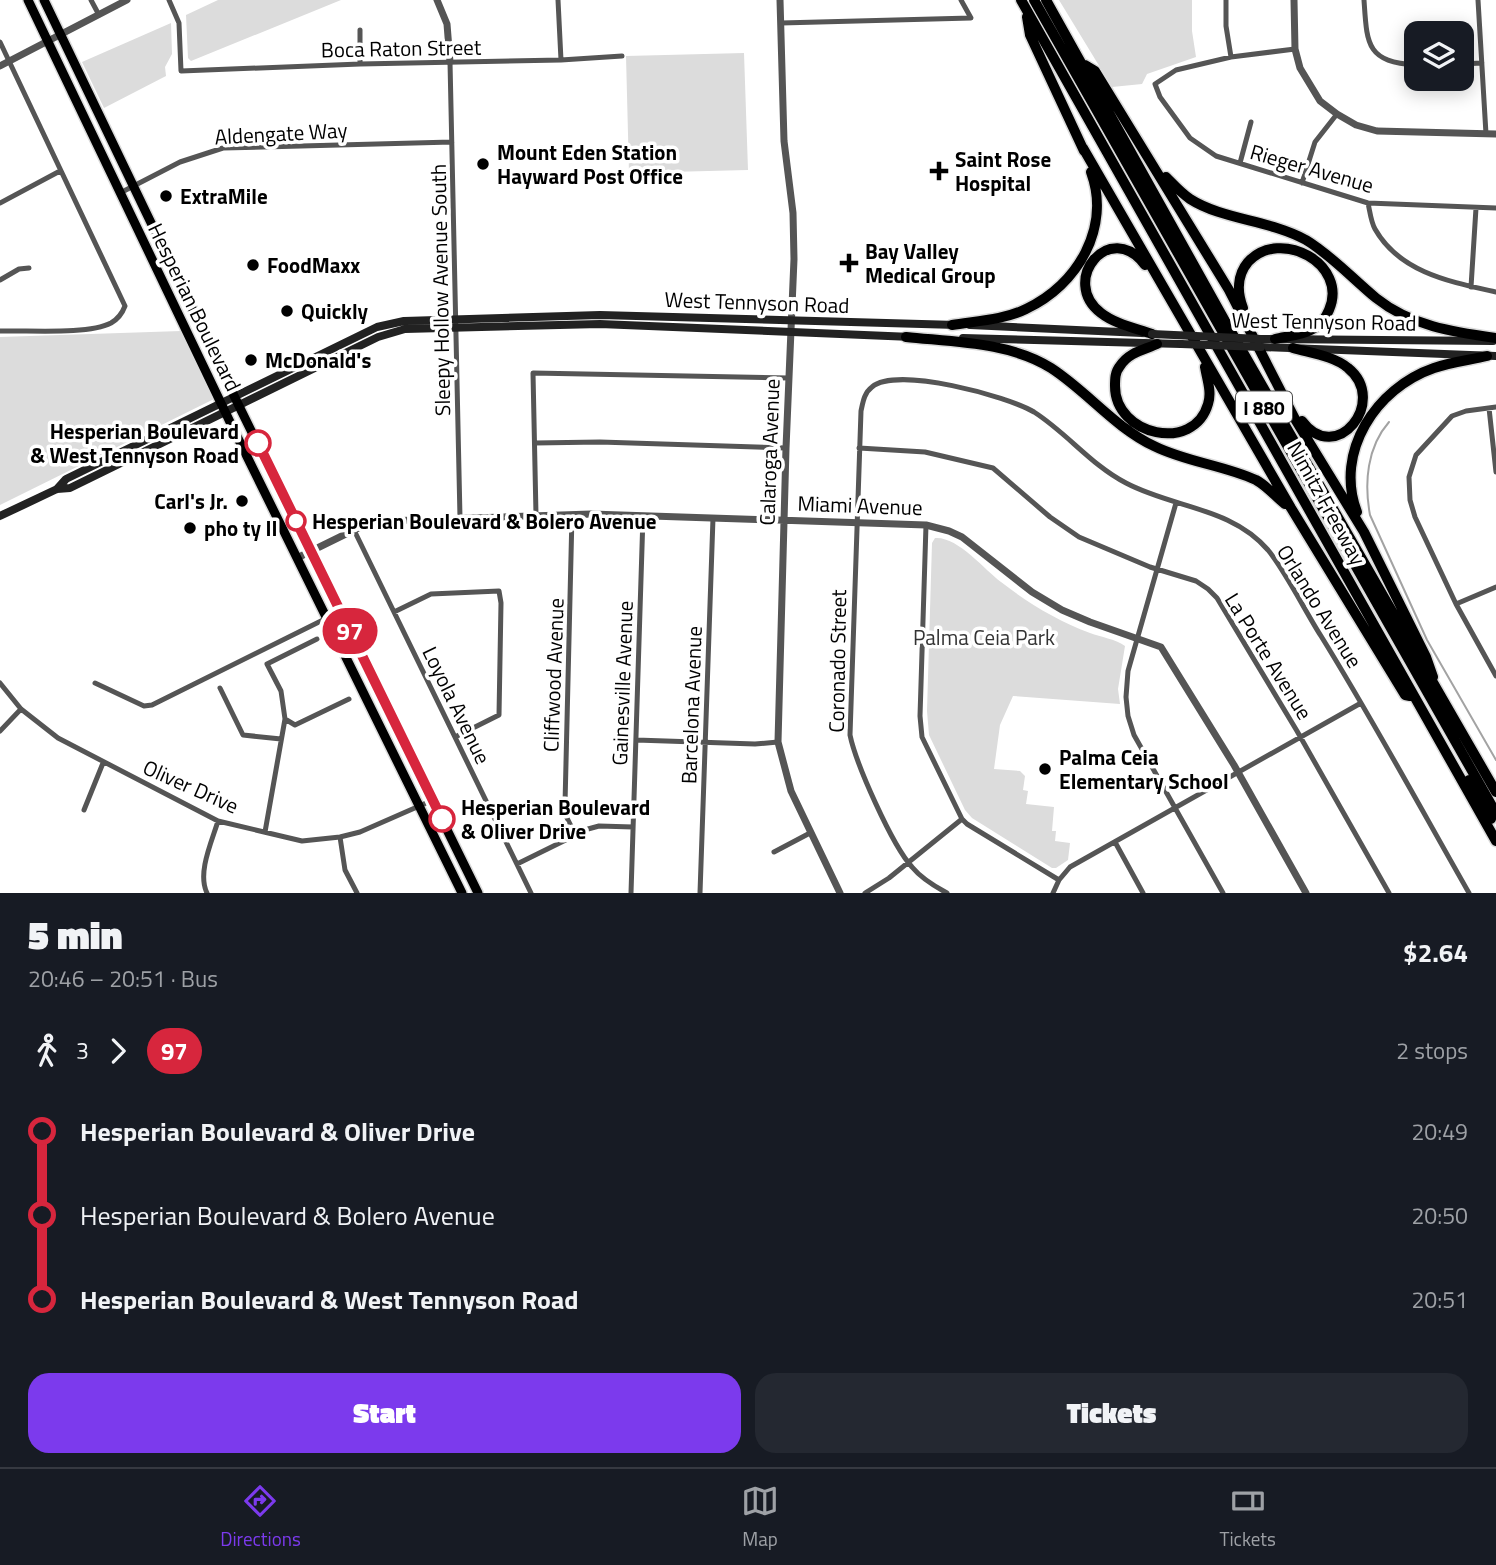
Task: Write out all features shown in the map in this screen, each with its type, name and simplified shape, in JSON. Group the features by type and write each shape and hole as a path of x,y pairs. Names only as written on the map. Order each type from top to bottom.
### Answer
{"highway":[{"name":"Nimitz Freeway","path":"1046,0 1440,699 1496,792"},
{"name":"Nimitz Freeway","path":"1026,2 1496,841"},
{"path":"1026,2 1030,35 1083,148 1291,508 1405,695 1415,698"},
{"name":"I 880","path":"1026,2 1496,813"},
{"path":"1082,63 1095,71 1154,164 1259,341"},
{"path":"952,325 1003,317 1026,310 1054,292 1077,267 1092,237 1098,212 1096,186 1083,148"},
{"path":"1154,164 1191,199 1205,206 1269,225 1307,240 1379,300 1412,320 1450,332 1496,339"},
{"path":"1154,339 1111,320 1092,305 1085,283 1089,266 1108,249 1126,250 1140,258 1170,299"},
{"path":"1275,339 1315,328 1324,319 1332,301 1331,282 1325,270 1314,259 1295,250 1264,251 1252,259 1243,269 1239,282 1240,299 1280,392 1364,532 1426,657 1440,699"},
{"path":"906,337 1020,354 1049,367 1122,427 1141,439 1166,452 1258,482 1291,508"},
{"path":"1154,339 1130,355 1120,365 1115,376 1115,394 1122,411 1147,431 1178,432 1193,425 1201,417 1209,403 1204,359"},
{"path":"1280,392 1306,427 1324,436 1335,436 1350,428 1359,416 1363,404 1360,384 1351,370 1334,360 1293,348"},
{"path":"1364,532 1350,488 1350,472 1357,440 1367,421 1386,397 1413,377 1434,368 1491,356"},
{"name":"I 880","path":"1393,660 1403,664 1496,828"}],"main road":[{"name":"Hesperian Boulevard","path":"28,0 221,402 462,893"},
{"name":"Hesperian Boulevard","path":"44,0 478,893"},
{"name":"West Tennyson Road","path":"57,488 70,488 378,337 405,329 456,323 603,315 952,325 1154,339 1181,344 1275,339 1496,339"},
{"name":"West Tennyson Road","path":"0,516 57,488 66,479 221,402 377,327 404,321 600,324 906,337 1259,341 1293,348 1491,356"}],"street":[{"path":"91,0 99,15"},
{"path":"0,65 127,0"},
{"name":"Boca Raton Street","path":"169,0 179,23 181,71 622,56"},
{"path":"437,0 447,24 450,62"},
{"path":"558,0 561,60"},
{"name":"Calaroga Avenue","path":"780,0 785,158 794,237 778,742 786,778 810,834 841,893"},
{"path":"781,23 971,18 961,0"},
{"path":"1226,0 1226,26 1231,57 1295,49"},
{"path":"1294,0 1295,49 1300,68 1320,101 1337,114 1356,125 1377,131 1496,134"},
{"path":"1364,0 1368,45 1376,54 1396,64 1404,64"},
{"path":"1478,0 1486,134"},
{"path":"360,30 360,64"},
{"path":"0,42 125,302 119,317 102,326 0,331"},
{"name":"Rieger Avenue","path":"1231,57 1177,70 1155,84 1160,97 1190,138 1216,156 1368,203 1496,208"},
{"name":"Sleepy Hollow Avenue South","path":"450,62 460,518"},
{"path":"1474,63 1482,63"},
{"path":"1302,183 1315,142 1337,114"},
{"path":"1240,163 1251,122"},
{"name":"Aldengate Way","path":"120,193 190,158 223,148 452,142"},
{"path":"0,203 60,171"},
{"path":"1368,203 1373,227 1385,243 1414,267 1432,277 1496,292"},
{"path":"1471,287 1476,208"},
{"path":"0,279 19,269 29,268"},
{"path":"536,515 533,373 789,378"},
{"name":"Orlando Avenue","path":"864,398 873,386 881,382 903,379 930,382 1007,400 1037,414 1110,475 1140,490 1226,519 1253,535 1269,552 1361,703 1469,893"},
{"name":"Coronado Street","path":"864,398 859,448 850,735 858,764 898,847 908,863 947,893"},
{"path":"1496,472 1493,407 1452,416 1416,455 1409,477 1410,500 1415,517 1456,604 1496,676"},
{"path":"535,443 600,442 786,448"},
{"name":"La Porte Avenue","path":"859,448 925,452 993,468 1050,517 1079,537 1157,569 1196,581 1217,598 1389,893"},
{"path":"1176,503 1136,638 1126,684 1128,716 1134,735 1223,893"},
{"name":"Miami Avenue","path":"297,558 354,530 371,523 386,521 536,515 643,516 926,525 949,531 962,537 1004,572 1062,610 1154,643 1165,651 1306,893"},
{"name":"Cliffwood Avenue","path":"572,515 565,804 566,816 575,834"},
{"name":"Gainesville Avenue","path":"631,893 643,516"},
{"name":"Barcelona Avenue","path":"700,893 713,518"},
{"path":"926,525 920,727 926,747 962,819 1059,880"},
{"name":"Loyola Avenue","path":"354,530 531,893"},
{"path":"1456,604 1496,587"},
{"path":"394,612 431,594 499,591 499,715 455,737"},
{"path":"95,683 144,706 152,705 327,618"},
{"path":"265,832 285,719 281,691 267,664 317,639"},
{"name":"Oliver Drive","path":"0,683 21,709 48,732 218,821 302,841 360,832 433,800"},
{"path":"220,688 243,735 281,738"},
{"path":"285,719 295,725 349,699"},
{"path":"1054,893 1059,880 1070,867 1361,703"},
{"path":"0,732 21,709"},
{"path":"636,740 755,744 778,742"},
{"path":"84,810 103,763"},
{"path":"865,893 883,883 962,819"},
{"path":"206,893 205,863 218,821"},
{"path":"517,864 575,834 599,826 633,827"},
{"path":"774,852 810,834"},
{"path":"340,837 345,870 357,893"},
{"path":"1115,842 1143,893"}],"green space":[{"path":"218,0 341,0 191,61 188,58 186,15"},
{"path":"1059,0 1192,0 1192,31 1196,57 1147,74 1142,84 1112,87"},
{"path":"171,23 172,54 165,67 166,76 104,108 82,62"},
{"path":"744,53 748,170 629,173 626,56"},
{"path":"181,331 214,399 0,505 0,337"},
{"name":"Palma Ceia Park","path":"935,538 952,542 970,554 1001,582 1044,611 1066,623 1125,646 1118,689 1120,704 1013,696 1000,725 994,769 1020,771 1025,776 1023,790 1028,791 1026,804 1054,807 1052,831 1056,831 1055,841 1070,843 1068,860 1056,868 972,818 965,810 929,735 927,711 932,543"}],"waterway":[{"path":"1389,422 1376,443 1369,466 1367,490 1370,515 1427,640 1496,760"}],"bus line":[{"name":"97","path":"258,443 442,819"}],"place":[{"name":"Mount Eden Station Hayward Post Office","path":"483,164"},
{"name":"Saint Rose Hospital","path":"939,171"},
{"name":"ExtraMile","path":"166,196"},
{"name":"Bay Valley Medical Group","path":"849,263"},
{"name":"FoodMaxx","path":"253,265"},
{"name":"Quickly","path":"287,311"},
{"name":"McDonald's","path":"251,360"},
{"name":"Hesperian Boulevard & West Tennyson Road","path":"258,443"},
{"name":"Carl's Jr.","path":"242,501"},
{"name":"Hesperian Boulevard & Bolero Avenue","path":"296,521"},
{"name":"pho ty II","path":"190,528"},
{"name":"Palma Ceia Elementary School","path":"1045,769"},
{"name":"Hesperian Boulevard & Oliver Drive","path":"442,819"}]}
